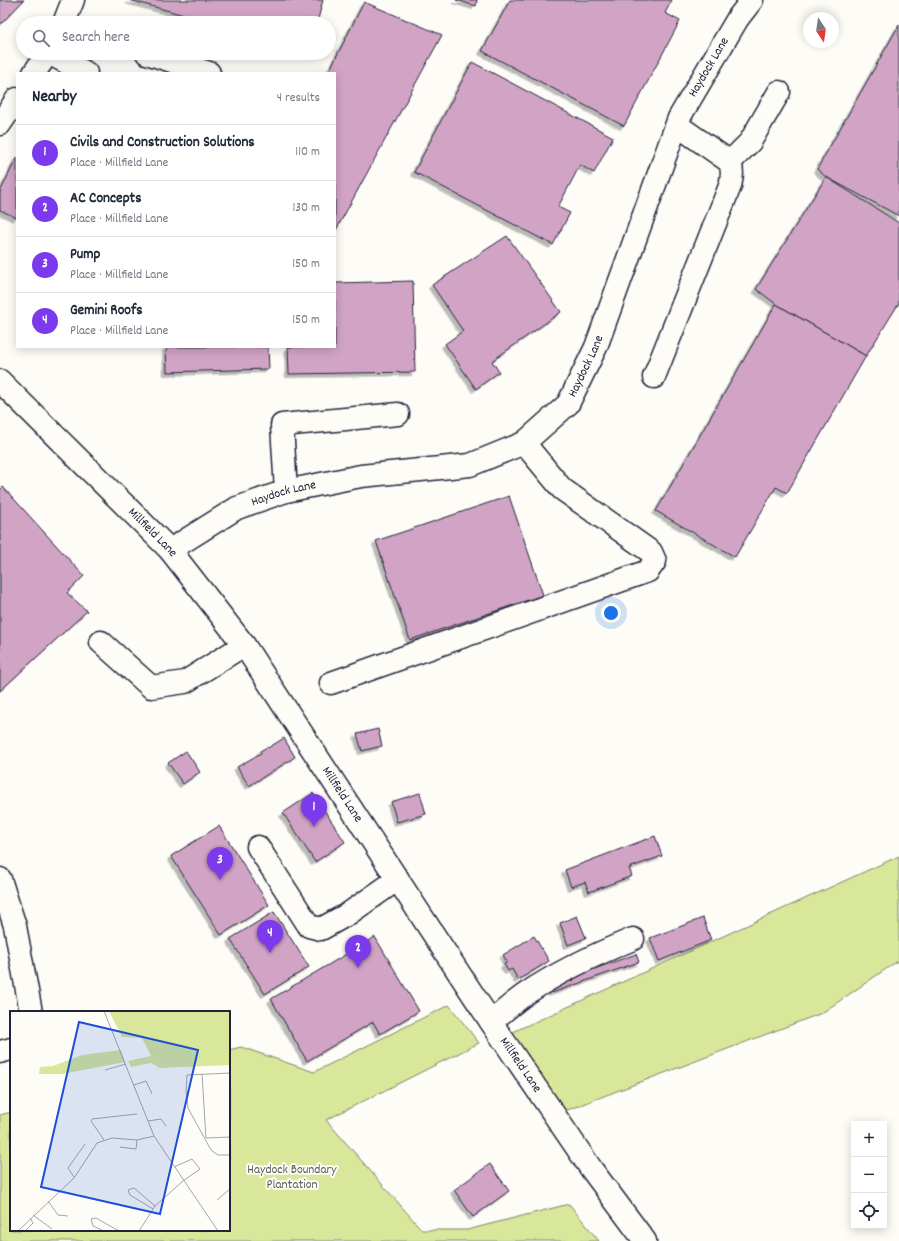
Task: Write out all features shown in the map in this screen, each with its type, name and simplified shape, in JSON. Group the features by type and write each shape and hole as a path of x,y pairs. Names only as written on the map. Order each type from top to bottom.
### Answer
{"street":[{"path":"67,16 73,0"},
{"name":"Haydock Lane","path":"170,550 238,508 286,491 361,476 470,464 524,442 568,404 596,347 679,118 738,18 752,0"},
{"path":"35,72 43,60"},
{"path":"61,60 84,72"},
{"path":"169,60 206,72"},
{"path":"730,162 750,142 779,92"},
{"path":"0,124 16,100"},
{"path":"654,377 730,186 732,177 730,162 677,125"},
{"name":"Millfield Lane","path":"0,381 170,550 244,645 491,1022 592,1170 645,1241"},
{"path":"286,491 282,425 398,414"},
{"path":"331,683 612,585 648,571 655,561 651,552 562,489 524,442"},
{"path":"101,642 151,687 185,682 244,645"},
{"path":"258,847 309,926 321,929 348,914 398,879"},
{"path":"0,879 15,926 31,1011"},
{"path":"491,1022 526,993 596,954 633,939"},
{"path":"0,1052 10,1049"}],"green space":[{"path":"899,856 899,960 822,1013 554,1115 504,1036"},
{"name":"Haydock Boundary Plantation","path":"449,1005 479,1043 326,1120 422,1230 467,1230 569,1204 599,1241 0,1241 0,1115 10,1112 10,1231 230,1231 230,1050 241,1047 314,1072"}],"building":[{"path":"0,0 24,0 0,25"},
{"path":"129,0 323,0 319,16 187,16"},
{"path":"456,0 477,0 476,6"},
{"path":"510,0 672,0 665,13 680,21 624,126 482,51"},
{"path":"364,2 442,35 336,230 336,72 329,72 336,60 336,57"},
{"path":"899,25 899,216 826,177 817,169"},
{"path":"472,62 613,137 594,173 580,165 558,207 570,213 553,245 414,172"},
{"path":"16,159 16,218 0,210 0,192"},
{"path":"826,177 899,223 899,303 866,356 776,304 756,289"},
{"path":"507,236 561,312 492,361 499,372 476,389 445,344 463,331 432,285"},
{"path":"413,281 415,372 289,374 288,348 336,348 336,283"},
{"path":"776,304 866,356 787,493 776,487 735,557 656,511"},
{"path":"166,348 268,348 269,369 167,372"},
{"path":"3,487 84,576 67,593 87,611 0,691 0,490"},
{"path":"509,496 543,595 410,640 376,541"},
{"path":"378,729 382,746 362,751 357,734"},
{"path":"284,738 295,757 249,786 237,767 261,753 260,751"},
{"path":"186,751 200,772 183,784 168,763"},
{"path":"313,793 345,842 315,862 283,813"},
{"path":"420,793 426,814 397,822 391,802"},
{"path":"219,826 269,905 221,935 171,856"},
{"path":"655,836 662,856 629,868 632,876 589,892 585,882 571,887 565,870"},
{"path":"274,912 309,967 265,994 230,939"},
{"path":"577,916 586,938 568,945 560,923"},
{"path":"703,918 711,940 659,961 650,938"},
{"path":"534,936 549,961 518,980 512,969 508,971 504,964 507,962 503,955"},
{"path":"375,937 419,1011 380,1034 373,1022 307,1061 271,999"},
{"path":"636,954 639,962 552,993 549,985"},
{"path":"490,1164 509,1191 473,1217 454,1190"}],"place":[{"name":"Civils and Construction Solutions","path":"314,827"},
{"name":"Pump","path":"220,880"},
{"name":"Gemini Roofs","path":"270,953"},
{"name":"AC Concepts","path":"358,968"}]}
